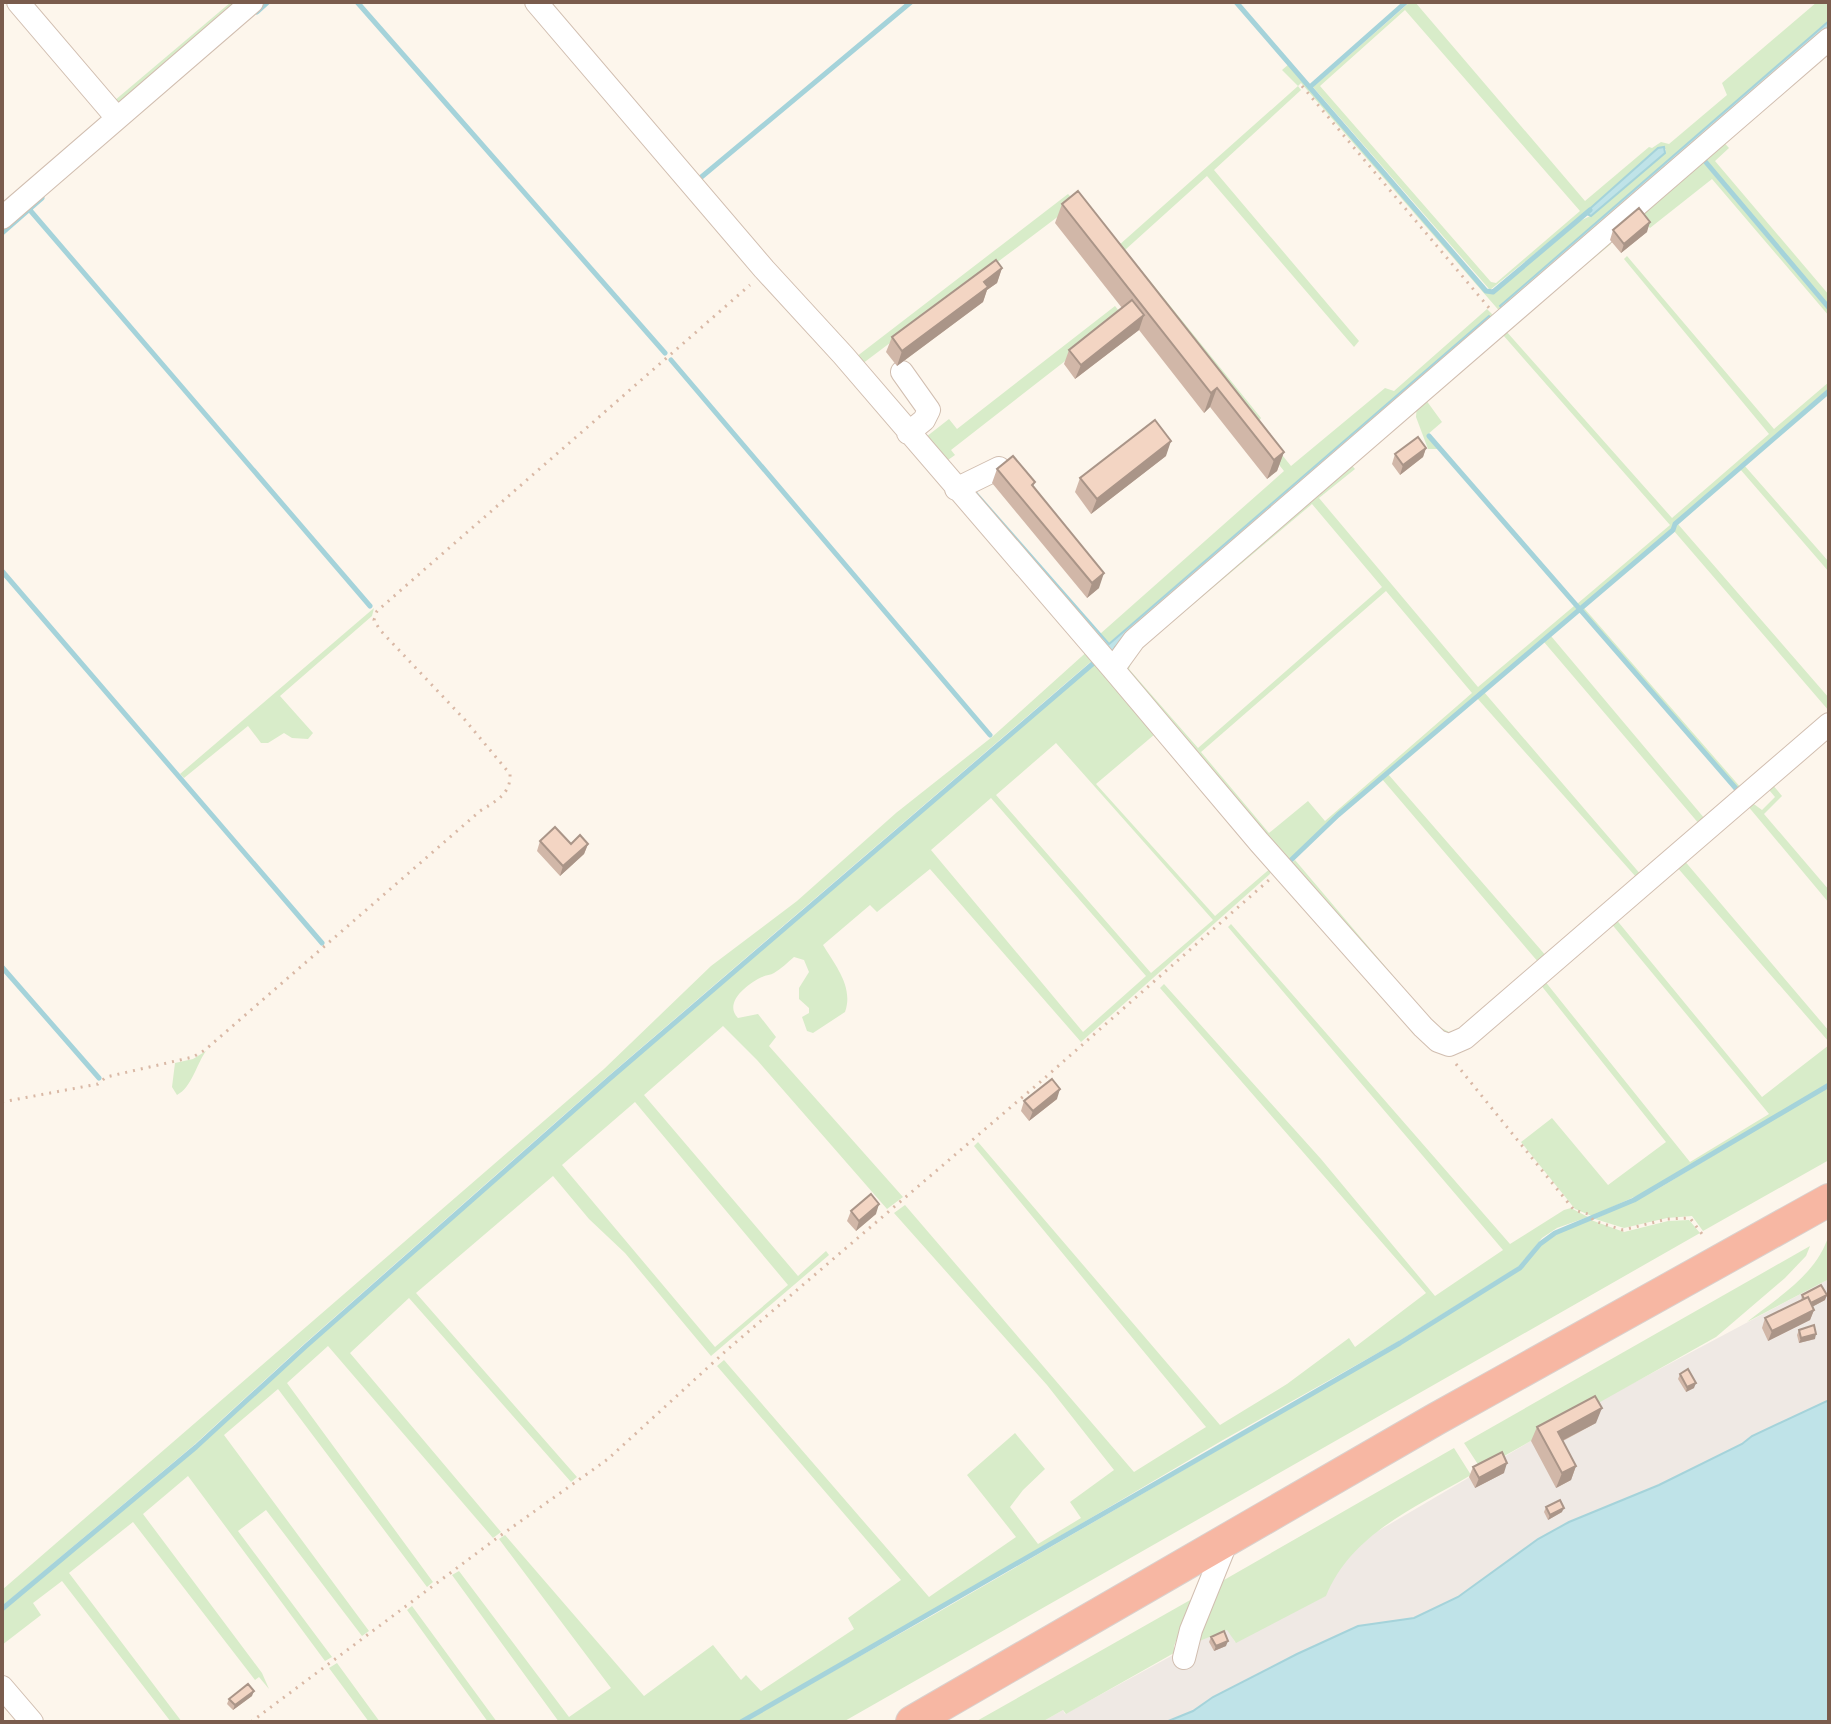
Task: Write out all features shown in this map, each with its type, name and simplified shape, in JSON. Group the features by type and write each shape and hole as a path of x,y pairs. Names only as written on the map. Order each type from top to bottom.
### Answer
{"highway":[{"path":"912,1722 1436,1419 1829,1200"}],"street":[{"path":"18,2 117,118"},
{"path":"2,218 252,2"},
{"path":"536,2 764,269 843,355 1259,842 1438,1041 1449,1045 1471,1033 1829,724"},
{"path":"1113,669 1134,640 1402,412 1501,321 1829,39"},
{"path":"902,372 929,410 924,420 908,433"},
{"path":"956,489 999,468"},
{"path":"1184,1658 1191,1630 1227,1541"},
{"path":"2,1687 32,1722"}],"path":[{"path":"1302,86 1501,321"},
{"path":"2,1102 98,1084 106,1077 193,1057 480,811 503,796 510,784 510,774 465,720 380,630 374,620 377,611 757,280 764,269"},
{"path":"251,1722 608,1459 728,1349 1154,983 1283,867"},
{"path":"1449,1045 1456,1066 1574,1210 1590,1216 1594,1221 1623,1230 1667,1219 1690,1218 1702,1234"}],"shaded area":[{"path":"1829,1279 1829,1400 1659,1485 1569,1522 1538,1539 1458,1597 1414,1618 1358,1626 1213,1697 1193,1711 1166,1722 1042,1722 1063,1710 1065,1714 1197,1642 1228,1629 1235,1642 1325,1596 1334,1574 1373,1534 1592,1405"}],"green space":[{"path":"231,2 244,2 120,108 114,101"},
{"path":"1410,2 1415,2 1585,201 1649,147 1661,142 1669,144 1727,95 1722,83 1817,2 1829,2 1829,21 1500,306 1505,309 1829,28 1829,33 1502,314 1301,83 1298,86 1282,70 1289,64 1489,293 1494,293 1578,222 1592,215 1666,149 1658,148 1585,213 1490,290 1313,87","holes":["1405,10 1580,211 1496,283 1491,282 1320,86"]},
{"path":"1298,86 1301,90 1214,170 1359,341 1354,347 1207,176 1125,250 1261,418 1257,424 1291,466 1385,388 1394,391 1487,309 1496,318 1113,653 1115,647 1489,316 1108,644 1100,634 1284,471 1072,206 862,364 856,357 1068,194 1118,246"},
{"path":"1719,137 1729,148 1715,161 1829,295 1829,306 1706,160 1704,163 1829,311 1829,316 1712,179 1650,228 1636,214"},
{"path":"1605,237 1611,244 1506,331 1672,518 1769,434 1624,259 1627,256 1774,429 1829,382 1829,388 1580,607 1577,604 1670,525 1503,335 1426,400 1442,422 1427,435 1438,449 1428,449 1416,417 1417,403"},
{"path":"1115,306 1123,316 951,450 955,455 948,460 926,437 949,419 957,429"},
{"path":"1347,460 1355,469 1319,498 1478,687 1574,606 1577,609 1326,824 1286,863 1123,676 1123,659","holes":["1312,504 1382,587 1198,748 1129,669 1133,657","1386,591 1472,693 1325,821 1308,801 1269,833 1201,752"]},
{"path":"1744,465 1829,562 1829,572 1740,469"},
{"path":"1677,523 1829,698 1829,711 1674,531"},
{"path":"374,608 372,616 280,696 313,733 308,739 292,738 284,733 268,743 261,743 248,726 184,778 180,774"},
{"path":"1584,608 1742,789 1743,795 1582,610"},
{"path":"1551,636 1705,819 1738,793 1741,796 1476,1025 1459,1035 1446,1036 1420,1017 1288,866 1295,860 1434,1024 1449,1032 1463,1028 1539,963 1382,779 1388,774 1547,957 1636,881 1636,877 1477,698 1484,692 1642,876 1700,825 1544,642"},
{"path":"1091,648 1161,729 1096,784 1215,916 1272,867 1270,874 1081,1042 930,869 877,912 870,905 823,945 842,977 847,1003 845,1012 813,1033 807,1031 802,1017 809,1013 809,1008 799,999 799,988 809,972 804,960 794,957 773,974 756,980 744,989 733,1006 738,1018 758,1014 776,1037 769,1046 903,1197 887,1209 757,1060 723,1026 644,1095 798,1276 826,1251 829,1255 711,1356 625,1253 589,1219 553,1176 416,1293 577,1477 571,1482 409,1298 350,1353 501,1532 493,1538 328,1346 287,1383 433,1582 427,1587 278,1389 224,1435 369,1631 362,1636 266,1510 238,1531 332,1657 325,1661 188,1476 143,1514 262,1673 269,1689 259,1677 255,1680 133,1522 69,1573 182,1722 171,1722 62,1581 33,1603 41,1615 2,1645 2,1611 197,1448 609,1081 1097,662 1094,659 606,1078 194,1445 2,1606 2,1590 604,1069 711,966 797,901 896,813 992,737","holes":["1056,743 1213,920 1151,973 996,795","991,798 1146,976 1083,1032 931,850","635,1102 788,1285 715,1347 562,1165"]},
{"path":"1829,727 1829,734 1772,784 1782,796 1764,814 1829,890 1829,903 1747,805 1683,859 1829,1031 1829,1042 1676,866 1615,918 1762,1097 1829,1045 1829,1083 1654,1188 1592,1216 1575,1209 1521,1142 1552,1118 1608,1185 1666,1142 1540,984 1480,1037 1471,1038 1747,799 1762,810 1775,797 1764,784","holes":["1610,922 1769,1114 1690,1162 1544,980"]},
{"path":"1231,924 1510,1244 1564,1210 1571,1208 1588,1217 1557,1228 1542,1238 1518,1267 1399,1341 737,1722 559,1722 452,1575 459,1571 569,1717 611,1688 499,1539 505,1535 644,1696 713,1645 741,1680 746,1675 761,1691 854,1629 848,1618 901,1580 717,1366 724,1360 929,1597 1016,1537 967,1475 1015,1433 1045,1469 1010,1507 1038,1544 1081,1518 1070,1502 1114,1470 1047,1385 894,1213 905,1205 1134,1472 1206,1427 974,1146 978,1142 1220,1425 1287,1384 1349,1338 1355,1347 1426,1293 1160,988 1164,984 1321,1159 1435,1296 1503,1250 1228,927"},
{"path":"206,1051 190,1081 177,1095 172,1087 175,1063 193,1059"},
{"path":"1829,1086 1829,1160 1703,1231 1692,1216 1624,1228 1595,1219 1656,1190"},
{"path":"1591,1220 1624,1232 1668,1221 1689,1220 1700,1233 843,1722 743,1722 1401,1344 1521,1269 1541,1245 1556,1234"},
{"path":"1829,1234 1829,1279 1747,1322 1806,1273 1824,1248"},
{"path":"1810,1246 1806,1256 1785,1278 1716,1337 1481,1469 1464,1443"},
{"path":"1454,1448 1471,1475 1387,1524 1368,1539 1337,1574 1326,1596 1236,1643 1227,1630 1197,1642 1212,1599 1224,1580"},
{"path":"1192,1599 1174,1653 1066,1714 1063,1710 1042,1722 975,1722"},
{"path":"412,1606 497,1722 488,1722 407,1610"},
{"path":"337,1663 380,1722 369,1722 329,1668"}],"water":[{"path":"1829,21 1829,28 1502,309 1500,306"},
{"path":"1664,147 1665,153 1591,216 1585,213 1658,148"},
{"path":"1489,316 1493,319 1160,607 1115,647 1113,653 972,493 975,491 1109,644"},
{"path":"1829,1400 1829,1722 1166,1722 1358,1626 1414,1618 1458,1597 1538,1539 1569,1522 1659,1485"}],"building":[{"path":"1078,191 1284,452 1274,460 1217,388 1211,393 1062,204"},
{"path":"1639,208 1650,222 1624,244 1613,230"},
{"path":"996,260 1002,268 984,282 988,287 902,351 892,337"},
{"path":"1132,300 1144,315 1081,365 1069,350"},
{"path":"1155,420 1171,441 1097,499 1080,478"},
{"path":"1418,437 1426,448 1403,465 1395,454"},
{"path":"1013,456 1035,482 1032,485 1104,573 1092,583 997,469"},
{"path":"555,827 571,844 580,835 588,844 563,866 540,841"},
{"path":"1052,1079 1060,1089 1033,1111 1024,1101"},
{"path":"871,1194 879,1204 859,1221 851,1211"},
{"path":"1821,1285 1827,1295 1811,1303 1808,1297 1804,1299 1802,1295"},
{"path":"1808,1297 1814,1310 1772,1331 1765,1318"},
{"path":"1814,1325 1816,1334 1801,1338 1799,1330"},
{"path":"1688,1369 1696,1383 1687,1387 1680,1374"},
{"path":"1595,1396 1602,1408 1558,1432 1576,1466 1562,1473 1537,1427"},
{"path":"1502,1452 1507,1463 1479,1478 1473,1467"},
{"path":"1560,1500 1564,1508 1550,1515 1546,1507"},
{"path":"1224,1631 1228,1641 1216,1646 1211,1637"},
{"path":"248,1684 254,1691 235,1705 229,1699"}],"waterway":[{"path":"257,12 268,2"},
{"path":"357,2 665,353"},
{"path":"699,179 911,2"},
{"path":"1236,2 1486,291 1493,292 1590,210"},
{"path":"1311,86 1406,2"},
{"path":"1704,160 1829,308"},
{"path":"2,233 42,198"},
{"path":"29,209 370,606"},
{"path":"671,360 990,735"},
{"path":"1290,861 1338,815 1673,530 1675,524 1829,391"},
{"path":"1429,436 1739,792"},
{"path":"2,571 322,943"},
{"path":"2,1609 196,1447 608,1080 1096,661"},
{"path":"2,967 99,1078"},
{"path":"741,1722 1400,1343 1520,1268 1540,1244 1555,1233 1634,1200 1829,1085"}]}
